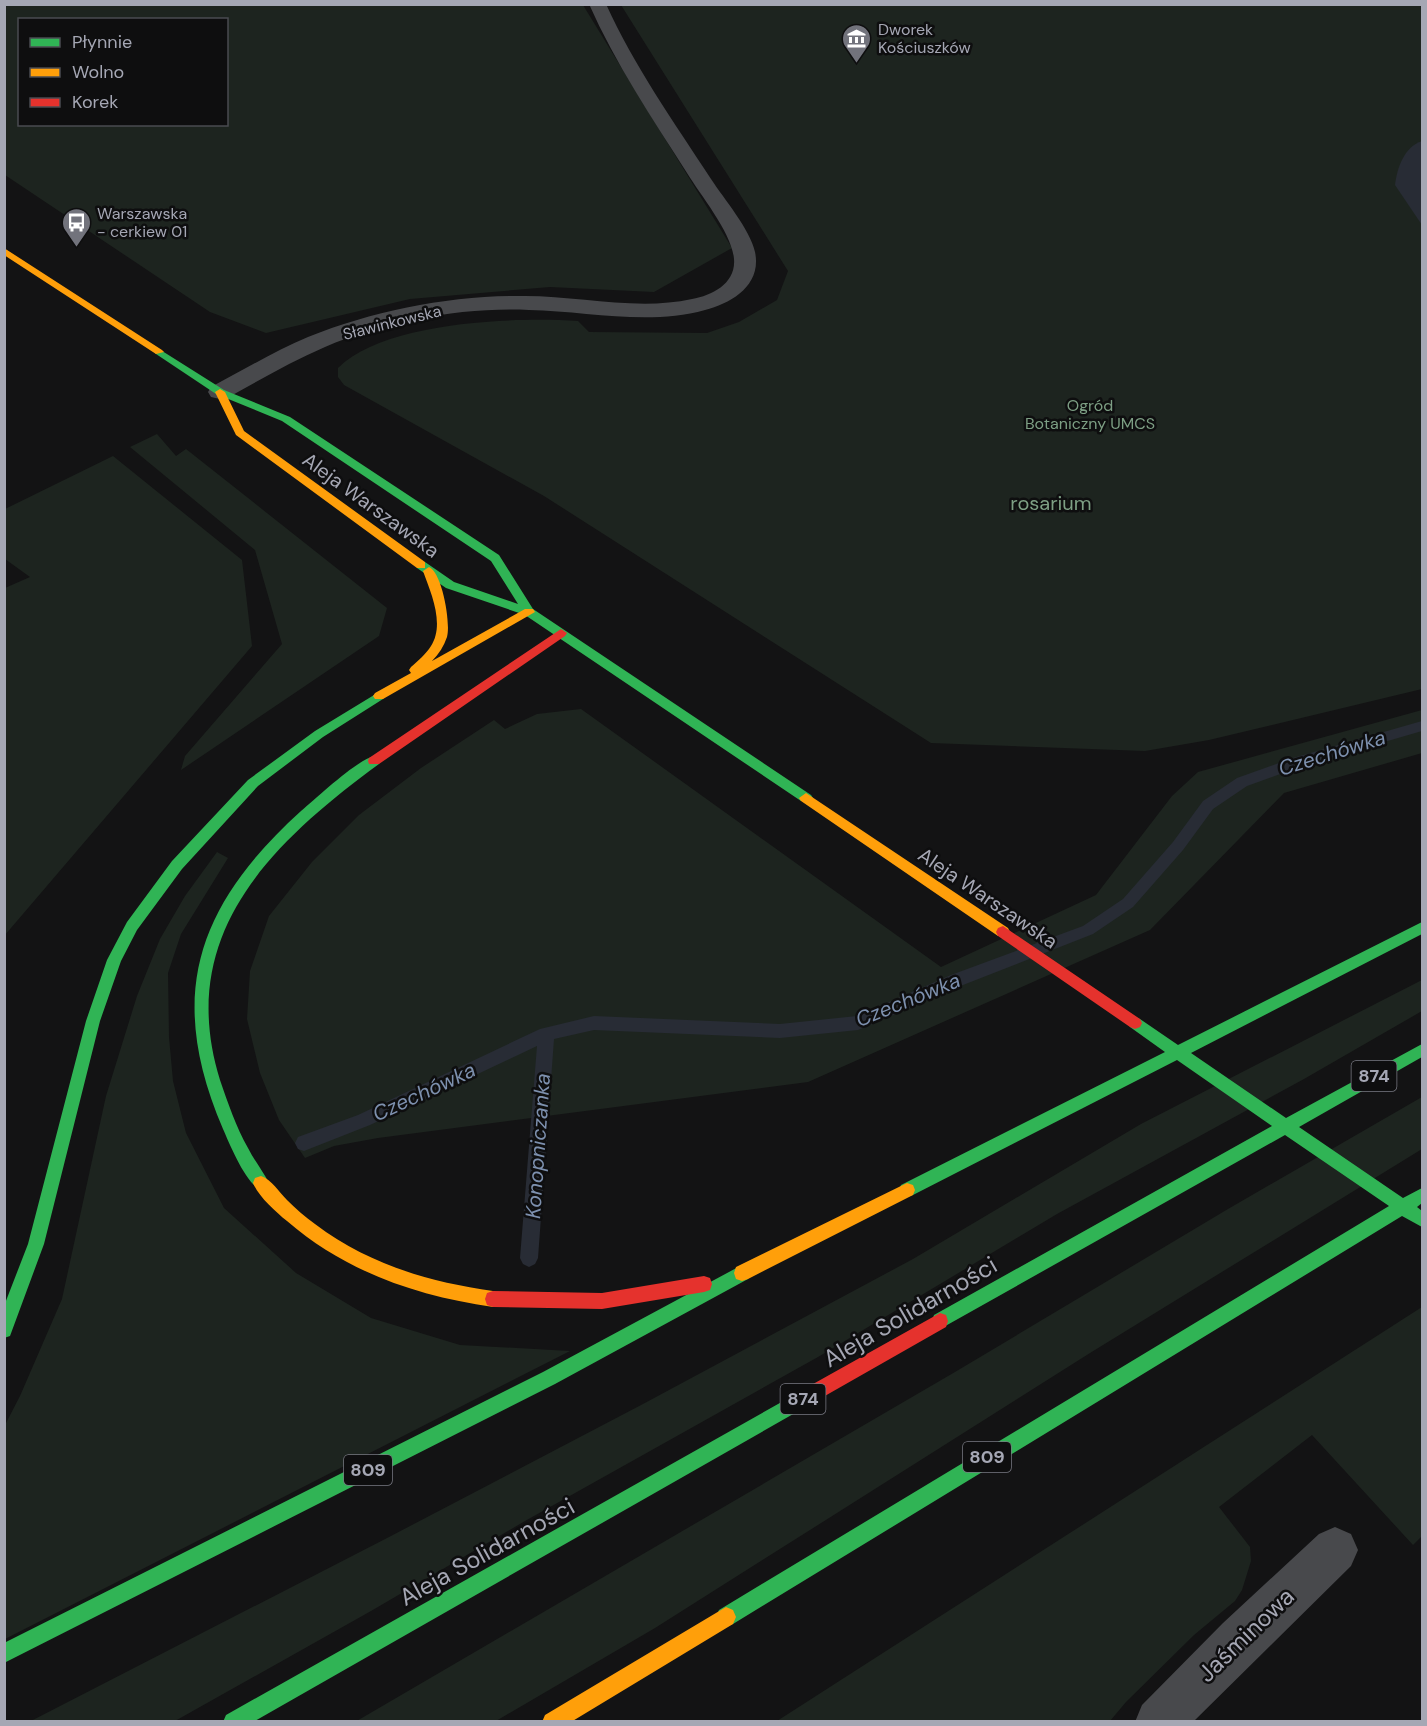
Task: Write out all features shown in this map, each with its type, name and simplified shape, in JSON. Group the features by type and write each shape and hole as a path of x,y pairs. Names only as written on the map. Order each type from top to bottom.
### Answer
{"main road":[{"name":"Aleja Warszawska","path":"4,251 220,392 286,419 495,558 529,612"},
{"name":"Aleja Warszawska","path":"220,392 240,433 429,571 450,585 529,612 911,869 1422,1220"},
{"path":"410,675 440,642 439,602 429,571"},
{"path":"4,1330 36,1242 92,1026 108,975 128,931 173,869 254,783 324,730 410,675 529,612"},
{"path":"561,633 332,790 305,813 254,871 217,930 199,994 208,1066 233,1134 262,1185 299,1223 363,1263 425,1287 482,1298 600,1301 729,1280 1422,928"},
{"name":"Aleja Solidarności","path":"232,1722 1326,1102 1422,1050"},
{"name":"809","path":"552,1722 1422,1195"},
{"name":"809","path":"4,1654 538,1384 729,1280"}],"street":[{"name":"Sławinkowska","path":"220,392 314,344 348,331 412,313 507,303 663,310 697,306 719,298 737,284 746,273 746,255 733,229 663,120 597,4"},
{"name":"Jaśminowa","path":"1159,1722 1240,1640 1335,1550"}],"green space":[{"path":"4,5 583,5 732,248 654,292 550,287 410,299 266,333 210,312 5,175"},
{"name":"Ogród Botaniczny UMCS","path":"621,5 1422,5 1422,689 1209,740 1145,751 931,743 544,496 344,385 338,377 338,368 359,352 386,340 418,331 487,322 552,320 578,321 589,332 707,333 739,322 777,300 788,271"},
{"path":"157,434 176,456 186,449 387,608 379,636 181,770 185,756 282,644 255,550 130,447"},
{"path":"113,456 242,560 252,646 5,935 5,588 30,577 5,559 5,509"},
{"path":"581,709 941,967 1096,895 1172,796 1198,772 1422,710 1422,753 1284,793 1150,930 808,1082 378,1138 334,1146 305,1158 279,1120 260,1073 247,1019 250,971 269,916 312,862 359,815 421,768 494,720 505,729 537,714"},
{"path":"217,852 228,858 181,934 168,973 169,1037 173,1081 186,1133 224,1208 296,1273 371,1318 460,1345 570,1351 5,1639 5,1425 62,1299 106,1096 137,996 160,939 185,896"},
{"path":"1422,980 1422,1011 1304,1079 1057,1214 818,1357 175,1721 29,1722 643,1404 913,1259 1141,1124"},
{"path":"1422,1097 1422,1149 1090,1353 655,1628 496,1721 355,1722 955,1372 1228,1209"},
{"path":"1422,1307 1422,1536 1413,1545 1312,1435 1219,1507 1250,1547 1251,1561 1242,1590 1235,1601 1194,1635 1126,1702 1110,1721 777,1721"}],"shaded area":[{"path":"1422,141 1422,225 1395,185 1402,159 1410,148"}],"waterway":[{"name":"Czechówka","path":"546,1034 594,1023 780,1031 858,1023 957,980 1088,930 1128,903 1178,846 1208,805 1242,782 1298,762 1422,726"},
{"name":"Czechówka","path":"304,1143 364,1120 546,1034"},
{"name":"Konopniczanka","path":"529,1258 546,1034"}],"traffic: fast":[{"path":"159,352 220,392 286,419 495,558 529,612"},
{"path":"421,565 450,585 529,612 806,798"},
{"path":"4,1330 36,1244 93,1021 114,960 132,926 177,865 253,783 319,734 379,696"},
{"path":"261,1183 247,1162 230,1128 206,1053 201,1025 201,996 210,948 224,915 243,884 265,855 318,804 374,761"},
{"path":"907,1190 1422,928"},
{"path":"1135,1023 1422,1220"},
{"path":"940,1321 1422,1050"},
{"path":"726,1617 1422,1195"},
{"path":"4,1654 549,1378 742,1273"},
{"path":"233,1722 803,1399"}],"traffic: slow":[{"path":"4,251 159,352"},
{"path":"220,392 240,433 421,565"},
{"path":"415,670 438,645 443,627 441,608 429,571"},
{"path":"379,696 529,612"},
{"path":"806,798 1003,932"},
{"path":"261,1183 283,1208 309,1229 336,1248 365,1264 428,1287 493,1299"},
{"path":"742,1273 907,1190"},
{"path":"552,1722 726,1617"}],"traffic: jam":[{"path":"374,761 561,633"},
{"path":"1003,932 1135,1023"},
{"path":"493,1299 602,1301 704,1284"},
{"path":"803,1399 940,1321"}],"place":[{"name":"Dworek Kościuszków","path":"857,64"},
{"name":"Warszawska - cerkiew 01","path":"76,248"}],"park label":[{"name":"rosarium","path":"1051,503"}]}
